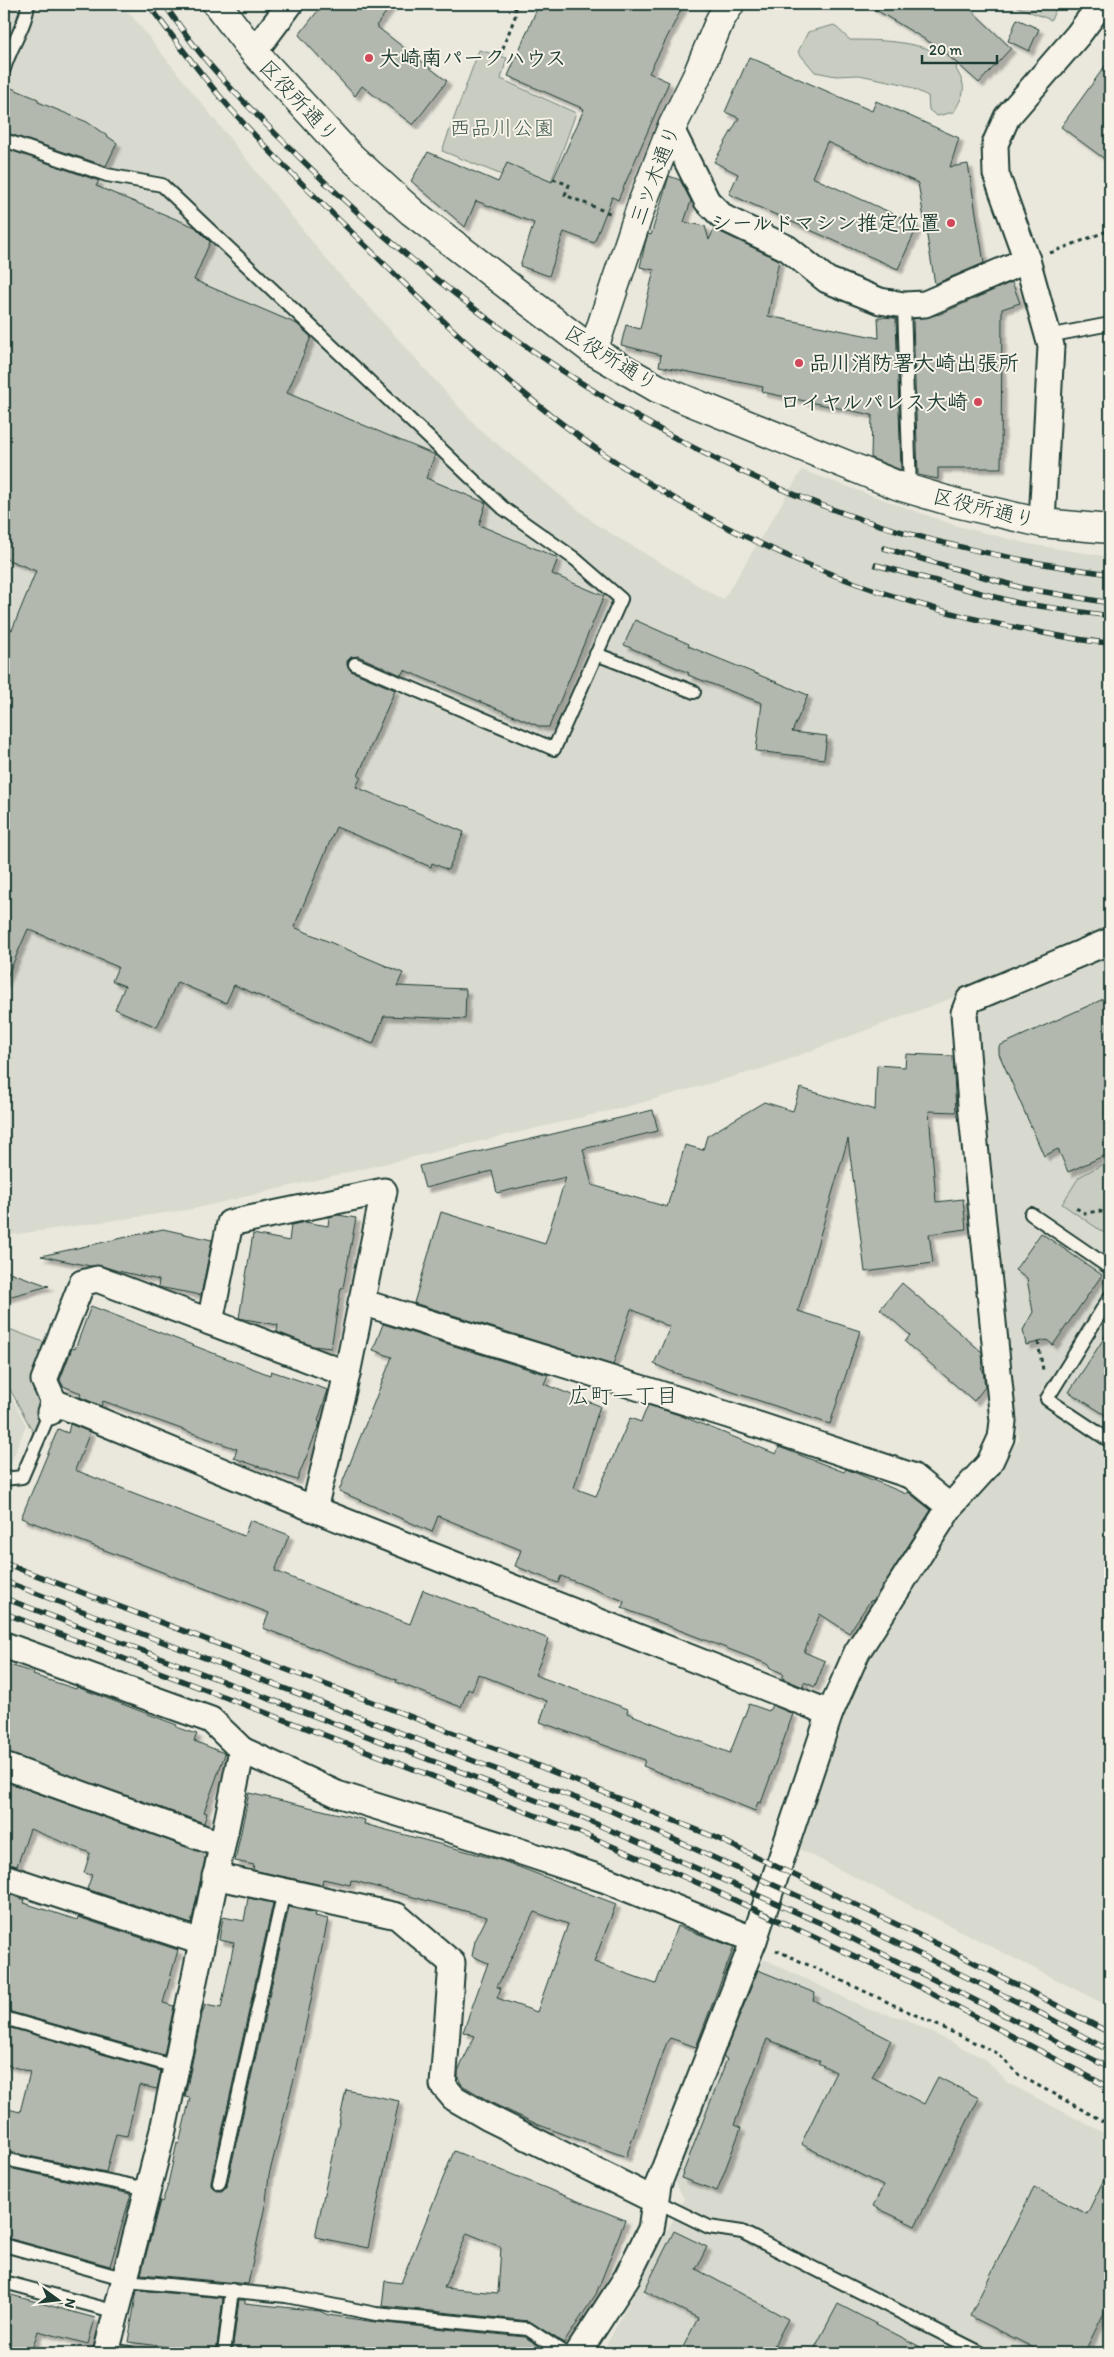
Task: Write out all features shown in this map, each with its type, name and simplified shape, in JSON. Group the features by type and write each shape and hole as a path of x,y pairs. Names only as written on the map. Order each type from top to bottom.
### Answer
{"street":[{"name":"区役所通り","path":"217,4 254,52 349,156 412,212 593,352 657,388 910,490 1042,523 1110,529"},
{"path":"254,52 290,4"},
{"name":"三ツ木通り","path":"593,352 643,201 671,128 696,78 720,20 730,4"},
{"path":"1042,523 1051,346 1027,260 996,174 994,144 1007,117 1078,35 1101,4"},
{"path":"671,128 707,201 724,218 787,248 827,280 880,300 904,305 925,304 1027,260"},
{"path":"578,2353 627,2276 651,2229 654,2200 754,1940 830,1713 857,1652 950,1507 989,1464 1001,1438 1003,1421 971,1105 964,1014 969,1000 1110,941"},
{"path":"210,1322 230,1223 384,1191 347,1374 314,1509"},
{"path":"347,1374 97,1279 82,1284 44,1380 52,1407 830,1713"},
{"path":"361,1302 728,1415 912,1476 950,1507"},
{"path":"4,1645 211,1720 242,1750 337,1794 606,1880 754,1940"},
{"path":"114,2352 117,2312 148,2190 176,2067 242,1750"},
{"path":"4,1766 222,1845"},
{"path":"215,1876 397,1916 452,1963 443,2085 454,2098 487,2117 654,2200"},
{"path":"4,1877 201,1942"}],"lane":[{"path":"4,69 9,52 27,15 28,4"},
{"path":"4,140 107,175 162,184 503,508 575,559 621,598 554,749 354,664"},
{"path":"904,305 910,490"},
{"path":"1048,336 1110,324"},
{"path":"596,654 694,692"},
{"path":"1031,1214 1110,1268"},
{"path":"1110,1296 1047,1399 1110,1442"},
{"path":"4,1479 22,1477 52,1407"},
{"path":"219,2183 284,1892"},
{"path":"4,2018 176,2067"},
{"path":"4,2159 148,2190"},
{"path":"654,2200 709,2227 742,2232 981,2353"},
{"path":"4,2245 125,2279 286,2296 376,2314 528,2329 564,2353"},
{"path":"4,2282 117,2312"},
{"path":"224,2353 232,2290"}],"path":[{"path":"500,56 516,14 514,4"},
{"path":"553,178 569,184 565,196 618,217"},
{"path":"1027,260 1058,251 1110,230"},
{"path":"1076,1208 1085,1213 1099,1211 1110,1215"},
{"path":"754,1940 997,2054 1019,2075 1110,2125"}],"shaded area":[{"path":"4,4 120,4 132,16 327,260 480,430 597,525 723,600 802,470 954,525 1029,544 1110,557 1110,932 1054,960 765,1068 630,1106 193,1209 4,1236"},
{"path":"1110,947 1110,2007 795,1847 836,1717 877,1640 946,1535 1019,1440 972,1021 985,1002"},
{"path":"4,1382 26,1425 4,1481"},
{"path":"764,1959 870,2010 903,2018 985,2059 1008,2083 1110,2136 1110,2353 602,2353 684,2199 675,2181 701,2109"}],"green space":[{"path":"1010,4 1058,4 1051,20"},
{"path":"834,25 850,40 907,44 939,53 952,42 961,45 956,69 962,81 963,91 954,112 937,116 929,110 928,96 903,84 859,75 836,76 815,72 798,52 808,32"},
{"name":"西品川公園","path":"479,50 507,58 501,79 576,113 547,193 442,151"},
{"path":"1110,1160 1110,1237 1062,1204 1079,1177"},
{"path":"4,1327 54,1346 50,1402 34,1434 4,1378"}],"building":[{"name":"大崎南パークハウス","path":"323,4 392,4 376,26 447,81 413,125 362,86 355,96 299,35"},
{"path":"539,4 684,4 649,73 669,82 618,200 612,197 594,243 564,232 549,276 520,266 534,223 476,201 465,227 411,181 428,152 498,182 507,163 552,182 584,109 508,76"},
{"path":"866,4 965,4 1011,48 979,83 941,49"},
{"path":"1017,19 1039,29 1029,51 1008,41"},
{"path":"749,57 872,111 876,101 959,138 950,167 968,164 984,263 935,284 918,183 827,142 812,177 918,225 898,269 729,194 738,174 714,162 739,118 725,112"},
{"path":"1110,59 1110,163 1061,127"},
{"path":"4,85 38,99 38,102 87,122 117,143 106,166 4,132"},
{"path":"4,148 99,181 96,186 195,227 210,242 194,280 297,324 311,337 287,393 435,455 426,478 486,503 479,525 558,558 552,574 604,596 549,727 541,727 404,670 401,675 358,656 351,657 347,661 351,671 395,690 358,776 361,777 356,787 464,832 448,870 432,863 431,867 336,827 294,927 403,973 397,986 466,989 465,1019 384,1016 373,1044 234,985 226,1003 177,982 157,1027 115,1009 125,986 112,981 118,967 28,929 4,984 4,626 12,630 36,571 4,558"},
{"path":"669,176 680,180 691,201 684,222 705,226 709,240 714,229 779,260 768,316 879,338 878,317 896,318 901,470 871,458 872,415 762,392 763,387 659,366 661,355 621,345 626,325 640,329 654,270 640,267 648,234 651,235"},
{"path":"1012,282 1020,303 1002,309 1001,468 938,468 938,479 918,475 913,319 940,314"},
{"path":"635,620 689,644 688,646 808,695 792,732 827,736 824,759 756,751 762,703 688,675 689,673 624,645"},
{"path":"1110,996 1110,1153 1068,1172 1058,1149 1044,1156 999,1054 999,1046"},
{"path":"906,1054 953,1056 956,1112 929,1111 936,1202 963,1199 966,1229 929,1234 933,1263 865,1272 848,1139 798,1311 860,1331 830,1424 675,1373 654,1364 670,1327 631,1309 613,1365 414,1303 441,1212 545,1244 566,1177 497,1193 492,1171 425,1188 419,1166 653,1110 658,1131 583,1149 592,1185 667,1207 685,1145 703,1150 707,1136 764,1102 793,1111 800,1088 875,1110 877,1065 905,1067"},
{"path":"338,1215 356,1218 343,1288 341,1288 331,1348 313,1346 277,1332 278,1325 239,1318 253,1234 289,1241 291,1225 305,1222 328,1226 329,1217"},
{"path":"163,1229 212,1240 201,1295 158,1287 159,1280 102,1266 90,1266 41,1256"},
{"path":"1041,1233 1102,1275 1053,1345 1047,1340 1026,1345 1023,1330 1033,1312 1027,1279 1015,1270"},
{"path":"4,1270 26,1278 49,1286 4,1298"},
{"path":"902,1283 982,1352 983,1366 981,1368 983,1370 985,1387 974,1401 905,1342 910,1335 880,1309"},
{"path":"91,1306 270,1375 271,1371 328,1390 318,1421 320,1423 297,1480 234,1458 237,1449 103,1401 101,1406 80,1397 81,1393 63,1386 60,1380 72,1348 75,1349"},
{"path":"383,1324 548,1375 544,1384 600,1406 574,1488 596,1496 630,1418 641,1422 648,1405 679,1415 776,1454 779,1447 844,1472 846,1469 906,1494 908,1492 931,1510 874,1600 870,1601 849,1633 820,1614 804,1652 825,1661 815,1687 804,1682 803,1687 782,1678 784,1674 769,1667 770,1665 622,1608 624,1601 561,1576 558,1583 515,1566 521,1550 438,1516 432,1532 339,1491 392,1357 373,1350"},
{"path":"1110,1329 1110,1418 1069,1392"},
{"path":"70,1424 90,1432 75,1470 244,1536 250,1520 289,1535 275,1571 410,1624 423,1590 549,1639 535,1675 628,1709 627,1713 730,1753 749,1704 769,1711 772,1705 793,1714 761,1803 758,1802 755,1811 643,1766 645,1760 540,1722 547,1701 478,1674 472,1691 468,1689 461,1707 263,1628 269,1613 21,1518 58,1429 68,1433"},
{"path":"4,1663 34,1673 33,1675 76,1689 77,1687 177,1725 176,1727 197,1734 194,1741 224,1753 204,1812 207,1813 204,1823 4,1752"},
{"path":"4,1781 206,1854 191,1924 87,1889 92,1875 84,1873 90,1853 30,1829 17,1866 4,1863"},
{"path":"249,1793 365,1820 364,1824 503,1861 616,1904 594,1962 656,1984 677,1926 734,1947 696,2047 670,2038 667,2042 626,2157 539,2125 494,2104 462,2085 458,2078 458,2071 475,2036 463,2032 488,1963 472,1956 475,1941 487,1917 351,1880 350,1885 323,1879 322,1885 253,1870 254,1865 235,1861","holes":["534,1912 568,1924 537,2012 497,1998 501,1988 497,1987"]},
{"path":"4,1892 25,1900 24,1903 77,1920 78,1917 178,1950 163,2003 174,2006 164,2055 4,2010"},
{"path":"248,1898 273,1903 211,2181 211,2186 217,2191 222,2191 227,2185 289,1907 316,1913 315,1916 328,1919 297,2067 269,2175 266,2201 248,2284 141,2274 160,2201 162,2202 167,2188 190,2098 185,2097 202,2014 205,2005 221,2008 234,1943 219,1940 223,1917 244,1921"},
{"path":"758,1970 815,1993 813,2000 891,2040 872,2077 924,2104 938,2077 979,2098 915,2226 873,2206 883,2186 801,2144 836,2072 818,2063 820,2061 767,2039 734,2125 741,2128 717,2191 681,2178 727,2059 723,2057"},
{"path":"4,2026 161,2071 157,2089 139,2085 127,2136 116,2134 106,2172 4,2151 4,2108 20,2112 30,2072 4,2064"},
{"path":"346,2090 399,2101 368,2248 315,2237"},
{"path":"454,2151 625,2220 596,2294 564,2343 529,2321 382,2306 385,2281 401,2283","holes":["467,2233 501,2247 498,2293 444,2288"]},
{"path":"4,2167 131,2194 110,2266 4,2237"},
{"path":"1110,2167 1110,2301 1084,2353 1044,2353 970,2316 1034,2187 1087,2214"},
{"path":"674,2231 707,2247 696,2269 788,2319 770,2353 680,2353 698,2318 644,2291"},
{"path":"137,2290 223,2298 216,2353 128,2342"},
{"path":"4,2293 95,2318 88,2344 38,2331 31,2353 4,2353"},
{"path":"239,2300 245,2300 245,2303 320,2311 328,2315 375,2322 525,2337 550,2353 232,2353"},
{"path":"838,2304 932,2353 812,2353"}],"railway":[{"path":"148,4 218,94 301,183 484,359 512,384 601,452 650,484 752,540 805,564 859,585 971,618 1069,638 1110,643"},
{"path":"164,4 199,52 250,109 359,214 423,268 490,320 560,369 632,414 707,454 783,490 860,519 952,545 1047,564 1110,574"},
{"path":"884,548 1022,588 1110,603"},
{"path":"876,565 1018,603 1110,616"},
{"path":"4,1563 499,1750 717,1838 950,1950 1110,2033"},
{"path":"4,1581 487,1766 609,1810 833,1912 1042,2014 1110,2051"},
{"path":"4,1598 585,1819 825,1925 1110,2068"},
{"path":"4,1613 579,1832 698,1883 912,1983 1110,2088"}],"place":[{"name":"大崎南パークハウス","path":"369,58"},
{"name":"シールドマシン推定位置","path":"951,223"},
{"name":"品川消防署大崎出張所","path":"799,363"},
{"name":"ロイヤルパレス大崎","path":"978,402"}],"district":[{"name":"広町一丁目","path":"623,1395"}]}
